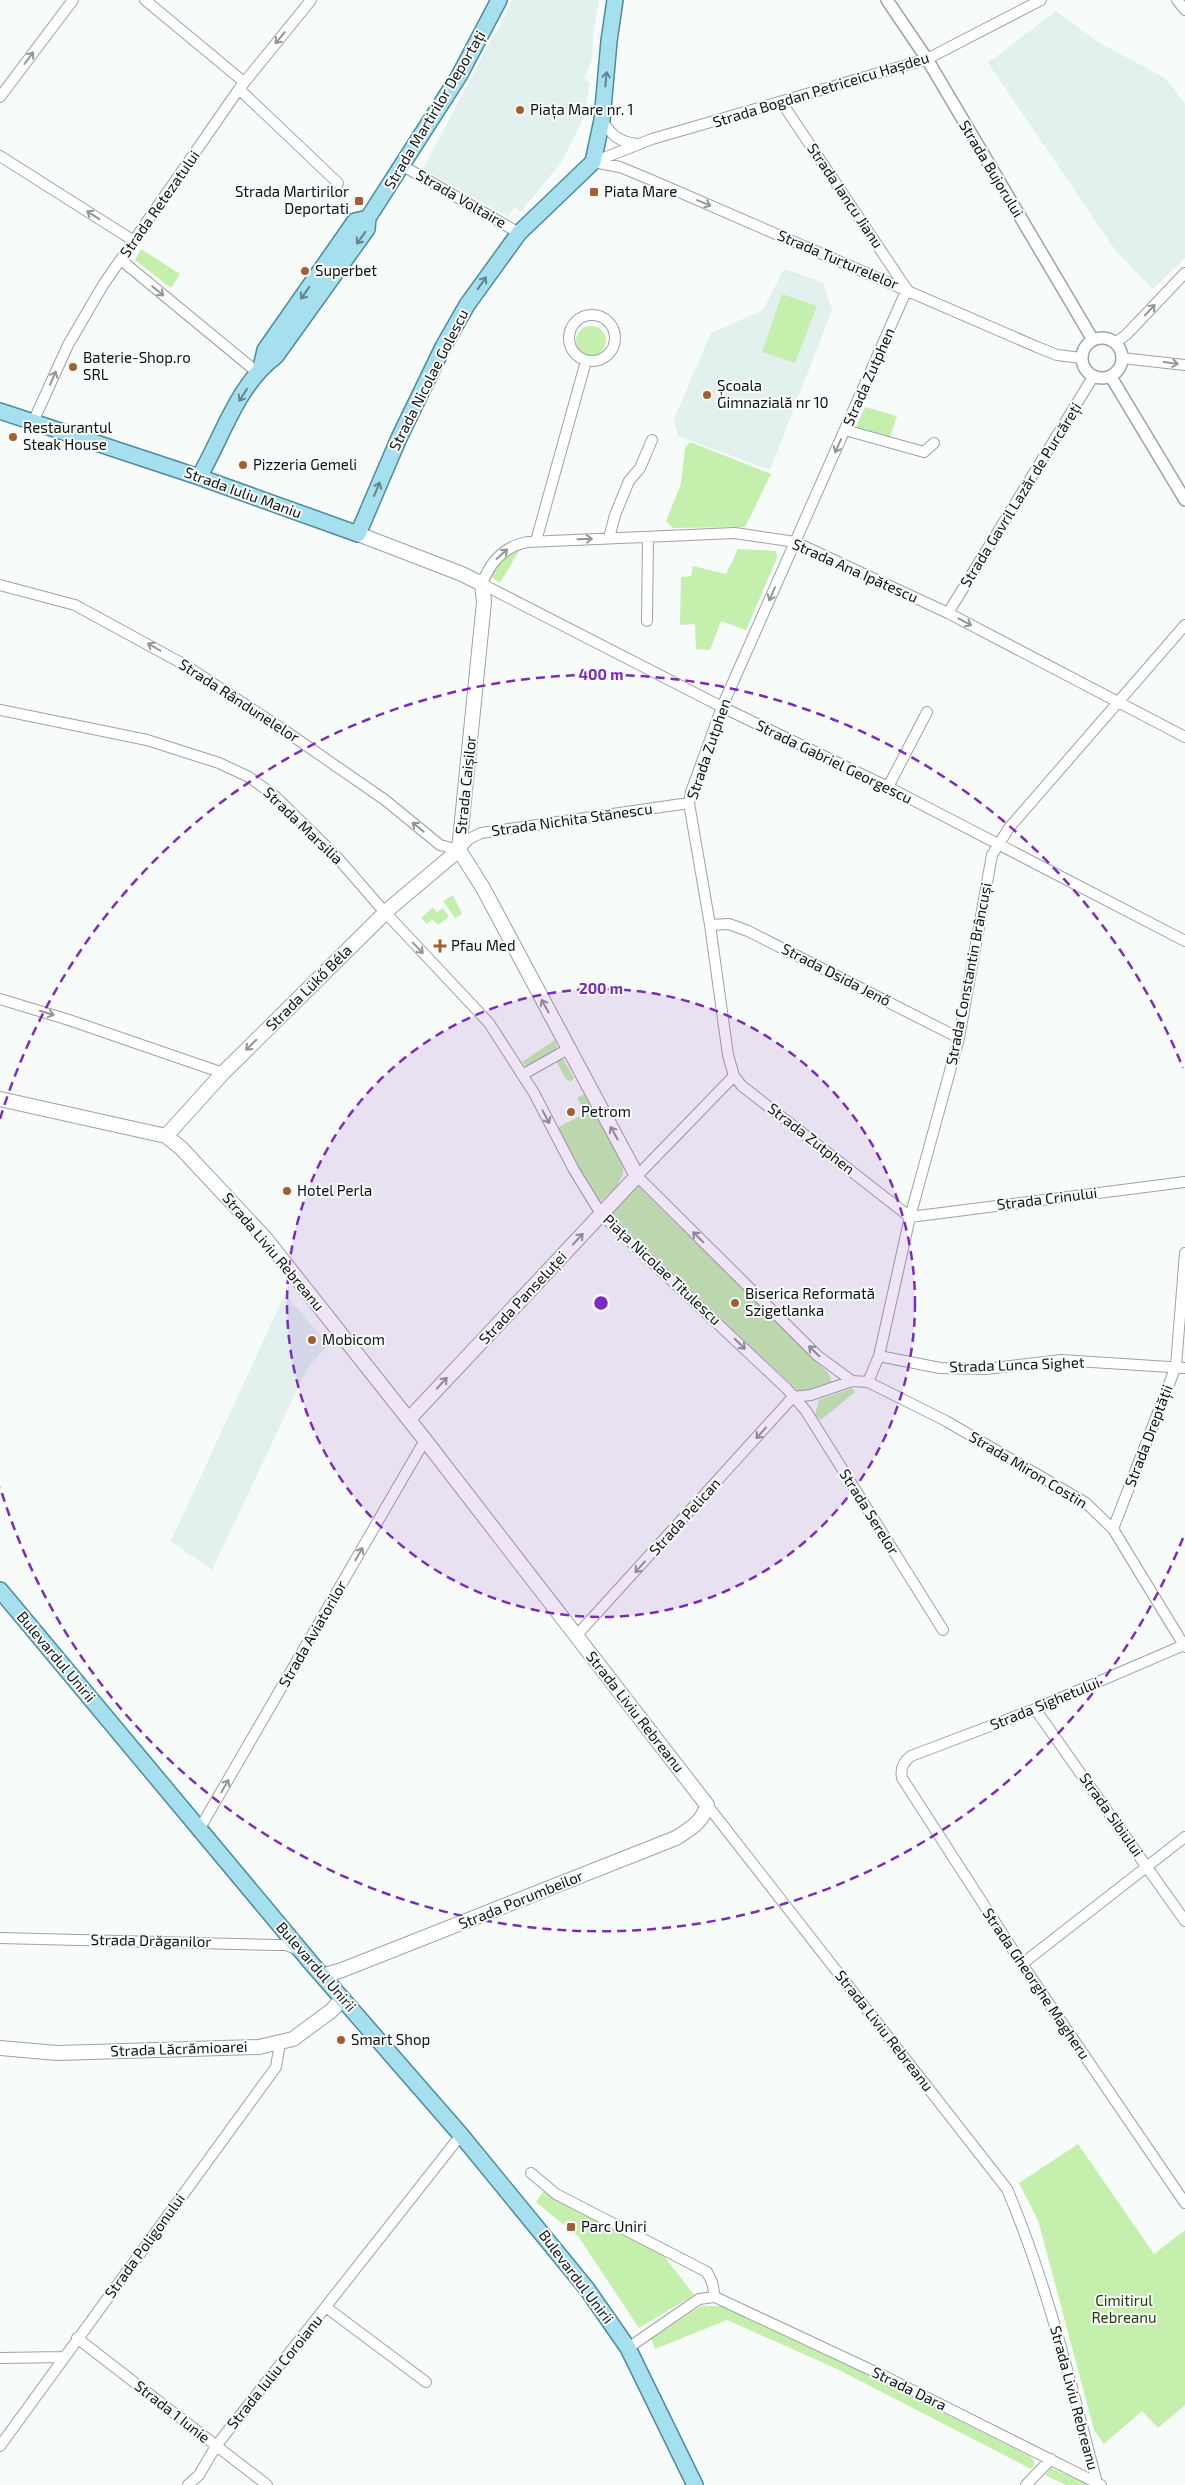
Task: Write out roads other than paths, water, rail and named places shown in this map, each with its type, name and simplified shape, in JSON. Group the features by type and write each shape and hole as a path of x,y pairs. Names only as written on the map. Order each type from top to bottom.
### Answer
{"main road":[{"name":"Strada Martirilor Deportați","path":"199,477 231,414 259,370 265,350 355,221 368,218 403,166 459,76 499,0"},
{"path":"593,162 602,120 609,41 615,0"},
{"name":"Strada Nicolae Golescu","path":"358,534 399,438 467,305 519,233 593,162"},
{"name":"Strada Iuliu Maniu","path":"0,411 199,477 358,534 462,574 482,584"},
{"name":"Strada Caișilor","path":"482,584 484,602 460,850 483,888 568,1049"},
{"name":"Strada Lükő Béla","path":"166,1136 223,1073 385,912 460,850"},
{"path":"568,1049 637,1176"},
{"name":"Strada Liviu Rebreanu","path":"0,1099 166,1136 181,1148 265,1238 409,1419 707,1805"},
{"name":"Strada Panseluței","path":"409,1419 637,1176"},
{"name":"Bulevardul Unirii","path":"0,1590 322,1976 343,1998 542,2231 587,2289 628,2348 695,2485"},
{"name":"Strada Porumbeilor","path":"322,1976 342,1970 676,1838 699,1821 705,1814 707,1805"},
{"name":"Strada Lăcrămioarei","path":"0,2048 57,2053 259,2047 280,2044 293,2039 331,2011 343,1998"}],"street":[{"path":"0,97 73,0"},
{"path":"145,0 242,86 338,183"},
{"name":"Strada Retezatului","path":"33,422 68,345 103,285 242,86 311,0"},
{"name":"Strada Bujorului","path":"887,0 927,59 1093,340"},
{"name":"Strada Bogdan Petriceicu Hașdeu","path":"593,162 638,144 927,59 1041,0"},
{"path":"1177,0 1185,10"},
{"name":"Strada Iancu Jianu","path":"782,103 907,289"},
{"path":"602,120 616,139 626,143 638,144"},
{"path":"0,156 134,242"},
{"name":"Strada Turturelelor","path":"593,162 607,163 630,171 907,289 1037,347 1058,355 1082,358"},
{"name":"Strada Voltaire","path":"403,166 519,233"},
{"path":"121,260 259,370"},
{"path":"1115,343 1126,335 1185,272"},
{"name":"Strada Zutphen","path":"907,289 722,707 691,792 689,803 710,925 728,1056 734,1076 742,1086 910,1217"},
{"path":"585,316 600,317 607,320 615,333 613,348 603,359 586,361 574,354 570,347 569,332 573,325 585,316"},
{"path":"1105,338 1115,343 1122,358 1119,369 1111,377 1094,377 1085,369 1082,358 1085,347 1093,340 1105,338"},
{"path":"1122,358 1185,365"},
{"path":"536,541 586,361"},
{"name":"Strada Gavril Lazăr de Purcăreți","path":"948,613 1094,377"},
{"path":"1111,377 1185,500"},
{"path":"845,430 924,452 934,443"},
{"path":"609,538 615,515 629,481 640,468 652,440"},
{"name":"Strada Ana Ipătescu","path":"482,584 492,564 503,551 520,543 734,533 796,542 948,613 1185,737"},
{"path":"648,537 648,621"},
{"name":"Strada Gabriel Georgescu","path":"482,584 722,707 888,787 1185,941"},
{"name":"Strada Rândunelelor","path":"0,585 75,604 177,660 300,740 385,800 440,845 460,850"},
{"name":"Strada Constantin Brâncuși","path":"868,1382 879,1356 910,1217 959,1038 992,855 997,844 1009,828 1185,625"},
{"name":"Strada Marsilia","path":"0,710 147,740 219,763 249,777 302,821 485,1018 522,1074"},
{"path":"888,787 927,712"},
{"name":"Strada Nichita Stănescu","path":"460,850 469,839 494,831 689,803"},
{"name":"Strada Dsida Jenő","path":"710,925 729,924 748,930 959,1038"},
{"path":"0,1000 69,1020 223,1073"},
{"path":"522,1074 568,1049"},
{"name":"Piața Nicolae Titulescu","path":"522,1074 574,1170 602,1214 793,1397"},
{"path":"734,1076 637,1176 818,1356 852,1381"},
{"name":"Strada Crinului","path":"910,1217 1185,1182"},
{"name":"Strada Dreptății","path":"1113,1529 1180,1367 1185,1253"},
{"name":"Strada Lunca Sighet","path":"879,1356 940,1368 986,1369 1061,1360 1180,1367"},
{"path":"793,1397 810,1396 852,1381 868,1382"},
{"name":"Strada Miron Costin","path":"868,1382 946,1421 1086,1503 1113,1529 1184,1646"},
{"name":"Strada Serelor","path":"793,1397 806,1411 943,1630"},
{"name":"Strada Pelican","path":"576,1636 793,1397"},
{"name":"Strada Aviatorilor","path":"200,1828 425,1440"},
{"name":"Strada Sighetului","path":"906,1760 911,1756 1036,1709 1184,1646"},
{"name":"Strada Sibiului","path":"1036,1709 1185,1922"},
{"name":"Strada Gheorghe Magheru","path":"906,1760 900,1772 902,1778 1022,1964 1185,2203"},
{"name":"Strada Liviu Rebreanu","path":"707,1805 1007,2190 1026,2234 1065,2361 1099,2484"},
{"path":"1022,1964 1185,1837"},
{"name":"Strada Drăganilor","path":"0,1938 286,1945 302,1952"},
{"name":"Strada Poligonului","path":"0,2446 276,2067 280,2044"},
{"name":"Strada Iuliu Coroianu","path":"188,2485 199,2475 216,2446 327,2308 461,2135"},
{"path":"531,2173 556,2194 707,2272 712,2282 715,2297 699,2299 628,2348"},
{"name":"Strada Dara","path":"715,2297 886,2377 1099,2484"},
{"name":"Strada Iuliu Coroianu","path":"327,2308 426,2382"},
{"name":"Strada 1 Iunie","path":"77,2338 267,2485"},
{"path":"0,2358 65,2357"},
{"path":"1026,2485 1051,2459"}],"place":[{"name":"Piața Mare nr. 1","path":"520,110"},
{"name":"Piata Mare","path":"594,192"},
{"name":"Strada Martirilor Deportati","path":"359,201"},
{"name":"Superbet","path":"305,271"},
{"name":"Baterie-Shop.ro SRL","path":"73,367"},
{"name":"Școala Gimnazială nr 10","path":"707,395"},
{"name":"Restaurantul Steak House","path":"13,437"},
{"name":"Pizzeria Gemeli","path":"243,465"},
{"name":"Pfau Med","path":"440,946"},
{"name":"Petrom","path":"571,1112"},
{"name":"Hotel Perla","path":"287,1191"},
{"name":"Biserica Reformată Szigetlanka","path":"735,1303"},
{"name":"Mobicom","path":"312,1340"},
{"name":"Smart Shop","path":"341,2040"},
{"name":"Parc Uniri","path":"571,2227"}],"park label":[{"name":"Cimitirul Rebreanu","path":"1124,2310"}]}
